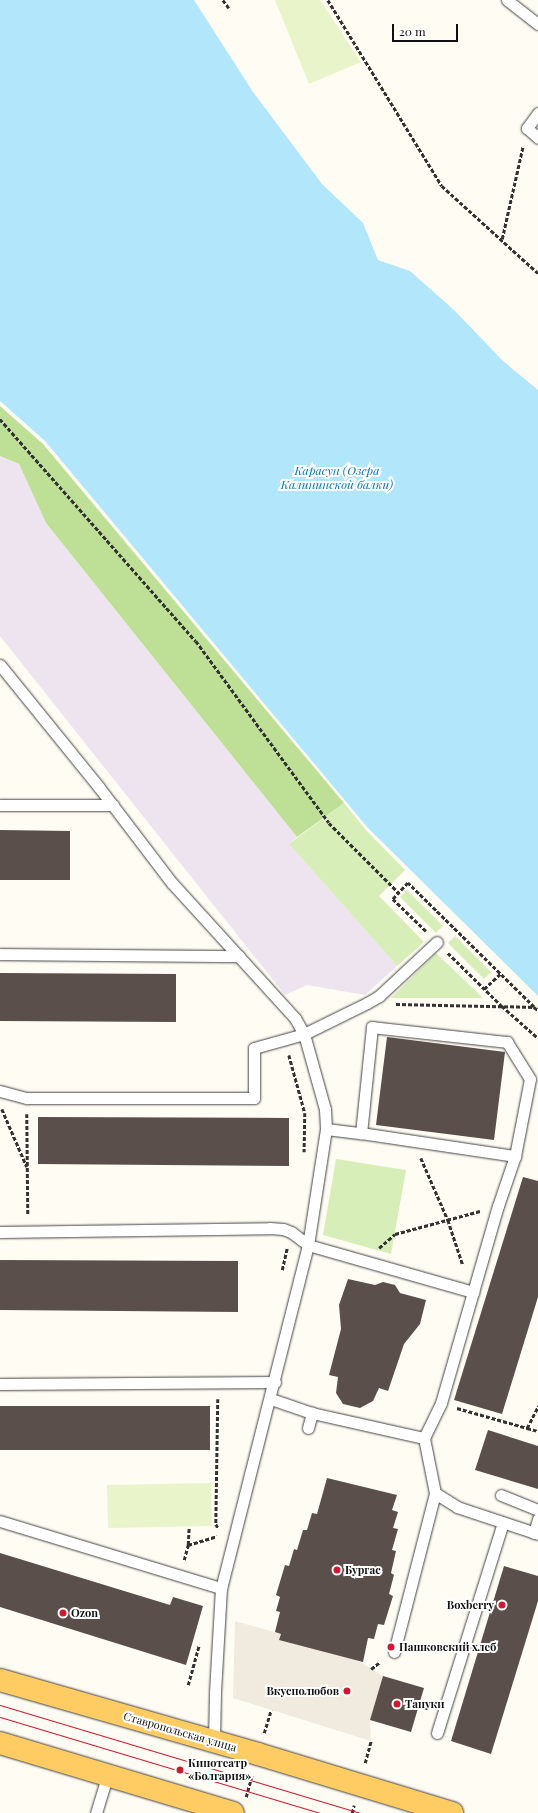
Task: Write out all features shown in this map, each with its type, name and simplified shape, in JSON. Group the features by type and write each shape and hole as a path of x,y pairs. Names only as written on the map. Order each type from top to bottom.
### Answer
{"main road":[{"name":"Ставропольская улица","path":"0,1680 214,1741 452,1813"},
{"path":"0,1743 233,1813"}],"lane":[{"path":"507,0 538,24"},
{"path":"538,113 527,128 538,138"},
{"path":"0,665 113,805 172,883 295,1018 304,1034 325,1109 326,1129 308,1245 271,1399 222,1588 215,1693 214,1741"},
{"path":"0,805 113,805"},
{"path":"0,1091 27,1098 254,1098 254,1048 304,1034 367,1003 379,996 437,942"},
{"path":"0,954 239,956"},
{"path":"361,1133 372,1027 507,1042 530,1079 515,1156 498,1206 441,1403 424,1438 435,1493 394,1652"},
{"path":"326,1129 515,1156"},
{"path":"0,1232 283,1229 291,1232 308,1245 473,1292"},
{"path":"0,1384 275,1382"},
{"path":"271,1399 312,1412 424,1438"},
{"path":"308,1428 312,1412"},
{"path":"435,1493 457,1507 536,1534 538,1519"},
{"path":"501,1495 538,1510"},
{"path":"0,1521 222,1588"},
{"path":"438,1732 503,1523"},
{"path":"96,1813 107,1776"}],"path":[{"path":"224,0 229,8"},
{"path":"328,0 442,186 538,273"},
{"path":"502,239 527,128"},
{"path":"0,419 196,641 329,823 399,893"},
{"path":"538,1010 408,883 393,899 484,989 538,1038"},
{"path":"484,989 500,974"},
{"path":"367,1003 534,1007"},
{"path":"285,1039 305,1113 304,1157"},
{"path":"27,1098 28,1231"},
{"path":"0,1105 28,1168"},
{"path":"414,1141 448,1220 473,1292"},
{"path":"364,1261 395,1234 498,1206"},
{"path":"281,1277 291,1232"},
{"path":"218,1383 216,1524 219,1529"},
{"path":"441,1403 538,1431"},
{"path":"527,1428 538,1406"},
{"path":"180,1575 188,1546 189,1527"},
{"path":"188,1546 222,1534"},
{"path":"188,1685 201,1639"}],"shaded area":[{"path":"0,456 19,464 46,523 297,837 289,844 397,966 365,995 307,985 285,995 0,636"},
{"path":"235,1621 281,1634 280,1639 357,1660 383,1676 370,1720 371,1741 233,1698"}],"green space":[{"path":"275,0 320,0 361,62 309,84"},
{"path":"0,406 43,444 344,803 297,837 46,523 19,464 0,456"},
{"path":"344,803 366,830 405,870 379,896 424,942 397,966 289,844"},
{"path":"407,890 443,926 436,933 400,897"},
{"path":"455,936 491,972 484,979 448,943"},
{"path":"436,953 483,998 391,998"},
{"path":"336,1159 406,1170 391,1254 323,1235"},
{"path":"211,1483 212,1526 108,1528 107,1485"}],"water":[{"name":"Карасун (Озера Калининской балки)","path":"0,0 194,0 253,92 322,184 363,223 378,260 410,271 454,310 503,361 538,390 538,996 368,828 45,441 0,401"}],"building":[{"path":"0,830 70,831 70,880 0,880"},
{"path":"0,973 176,974 176,1022 0,1021"},
{"path":"387,1037 505,1052 494,1140 376,1125"},
{"path":"38,1117 289,1118 289,1166 38,1164"},
{"path":"523,1177 538,1181 538,1297 502,1414 454,1400"},
{"path":"0,1260 238,1261 238,1312 0,1310"},
{"path":"348,1279 375,1285 383,1282 395,1285 400,1293 426,1300 420,1324 404,1344 388,1391 379,1388 373,1401 360,1408 343,1404 336,1393 338,1377 329,1375 341,1329 339,1305"},
{"path":"0,1406 210,1406 210,1450 0,1450"},
{"path":"488,1430 538,1446 538,1489 475,1470"},
{"name":"Бургас","path":"327,1478 397,1495 392,1510 398,1512 393,1528 398,1529 392,1550 396,1551 391,1573 394,1575 389,1594 393,1596 384,1625 378,1624 374,1639 368,1638 363,1662 279,1640 281,1634 275,1632 280,1612 276,1611 280,1597 276,1595 285,1565 289,1566 294,1549 297,1550 303,1530 307,1530 312,1513 317,1514"},
{"path":"0,1553 170,1605 173,1597 203,1606 186,1665 0,1607"},
{"path":"504,1566 538,1576 538,1601 491,1754 451,1741"},
{"name":"Тануки","path":"383,1676 424,1688 411,1732 370,1720"}],"tram line":[{"path":"0,1705 361,1813"},
{"path":"0,1717 321,1813"}],"place":[{"name":"Бургас","path":"337,1570"},
{"name":"Boxberry","path":"502,1605"},
{"name":"Ozon","path":"63,1613"},
{"name":"Пашковский хлеб","path":"391,1647"},
{"name":"Вкуснолюбов","path":"347,1691"},
{"name":"Тануки","path":"397,1704"},
{"name":"Кинотеатр «Болгария»","path":"180,1770"}]}
